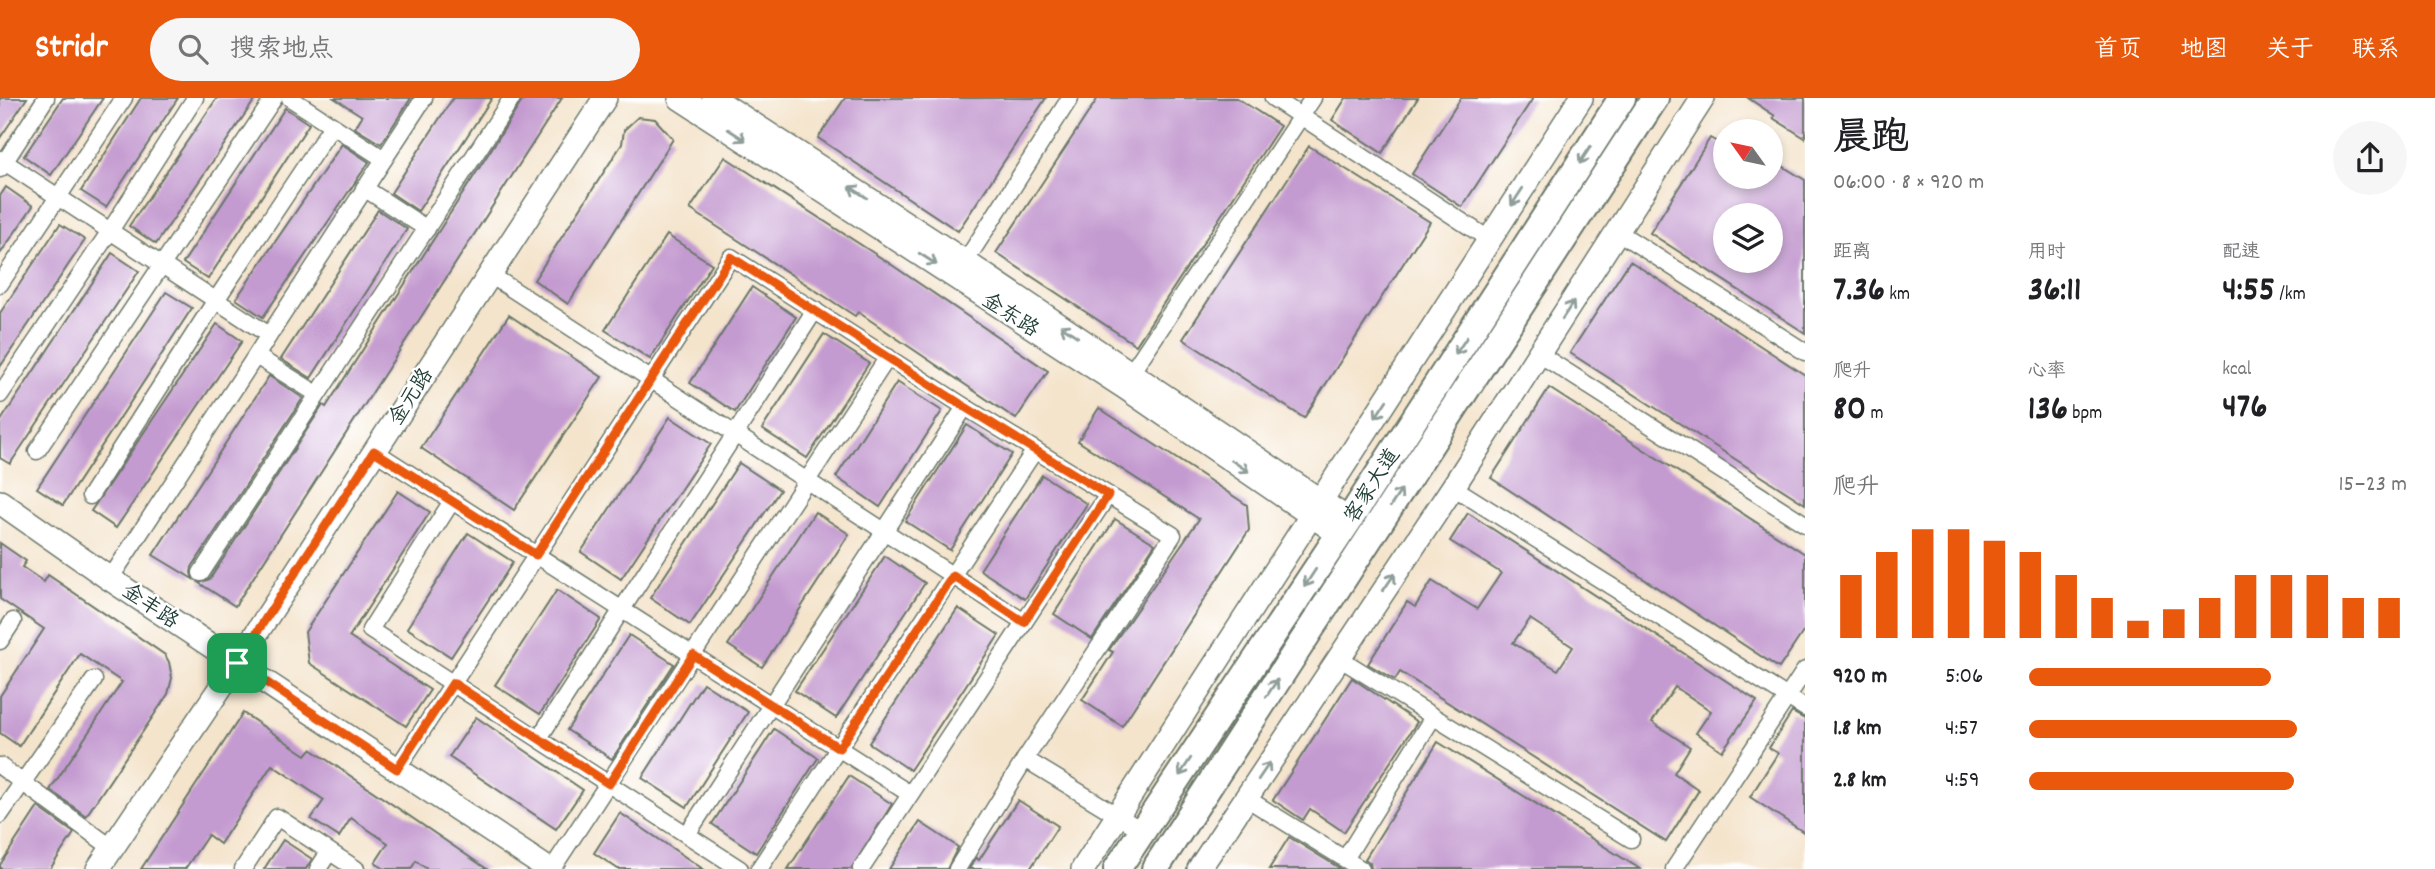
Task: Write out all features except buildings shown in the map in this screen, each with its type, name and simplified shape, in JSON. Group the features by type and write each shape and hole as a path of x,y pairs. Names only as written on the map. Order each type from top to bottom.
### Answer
{"main road":[{"name":"客家大道","path":"1155,869 1655,98"},
{"name":"客家大道","path":"1117,869 1344,527 1617,100"}],"street":[{"path":"46,98 2,163 59,197 269,335"},
{"path":"0,284 124,98"},
{"path":"0,395 195,98"},
{"path":"37,451 274,98"},
{"path":"290,98 384,159"},
{"path":"110,579 424,98"},
{"path":"201,573 512,98"},
{"name":"金元路","path":"98,869 237,663 605,98"},
{"name":"金东路","path":"680,98 1123,386 1317,508"},
{"name":"金东路","path":"713,98 965,261 1131,373 1344,527"},
{"path":"965,261 1070,98"},
{"path":"1273,98 1490,240"},
{"path":"1131,373 1313,98"},
{"path":"1083,869 1581,98"},
{"path":"1199,869 1453,486 1703,98"},
{"path":"90,496 332,126"},
{"path":"364,188 427,229"},
{"path":"1618,232 1805,352"},
{"path":"397,769 731,257 965,407 1173,535 1025,759 957,869"},
{"path":"489,274 1024,622"},
{"path":"539,738 815,310"},
{"path":"1539,354 1805,524"},
{"path":"256,356 317,394"},
{"path":"550,869 609,784 888,357"},
{"path":"688,833 965,407"},
{"path":"759,869 1035,450"},
{"path":"374,451 910,794"},
{"path":"1453,486 1805,708"},
{"path":"861,869 1108,495"},
{"path":"452,501 370,630 740,869"},
{"name":"金丰路","path":"0,502 110,579 550,869"},
{"path":"0,640 13,621"},
{"path":"1339,658 1631,839"},
{"path":"1674,869 1805,670"},
{"path":"0,815 94,680"},
{"path":"1345,859 1433,717"},
{"path":"1025,759 1143,831"},
{"path":"0,766 112,848"},
{"path":"1246,798 1361,869"},
{"path":"243,869 277,817 356,869"},
{"path":"318,869 329,852"}],"route":[{"path":"731,257 1108,495 1024,622 953,576 839,748 693,655 609,784 453,683 397,769 237,663 374,451 536,555 731,257"}]}
